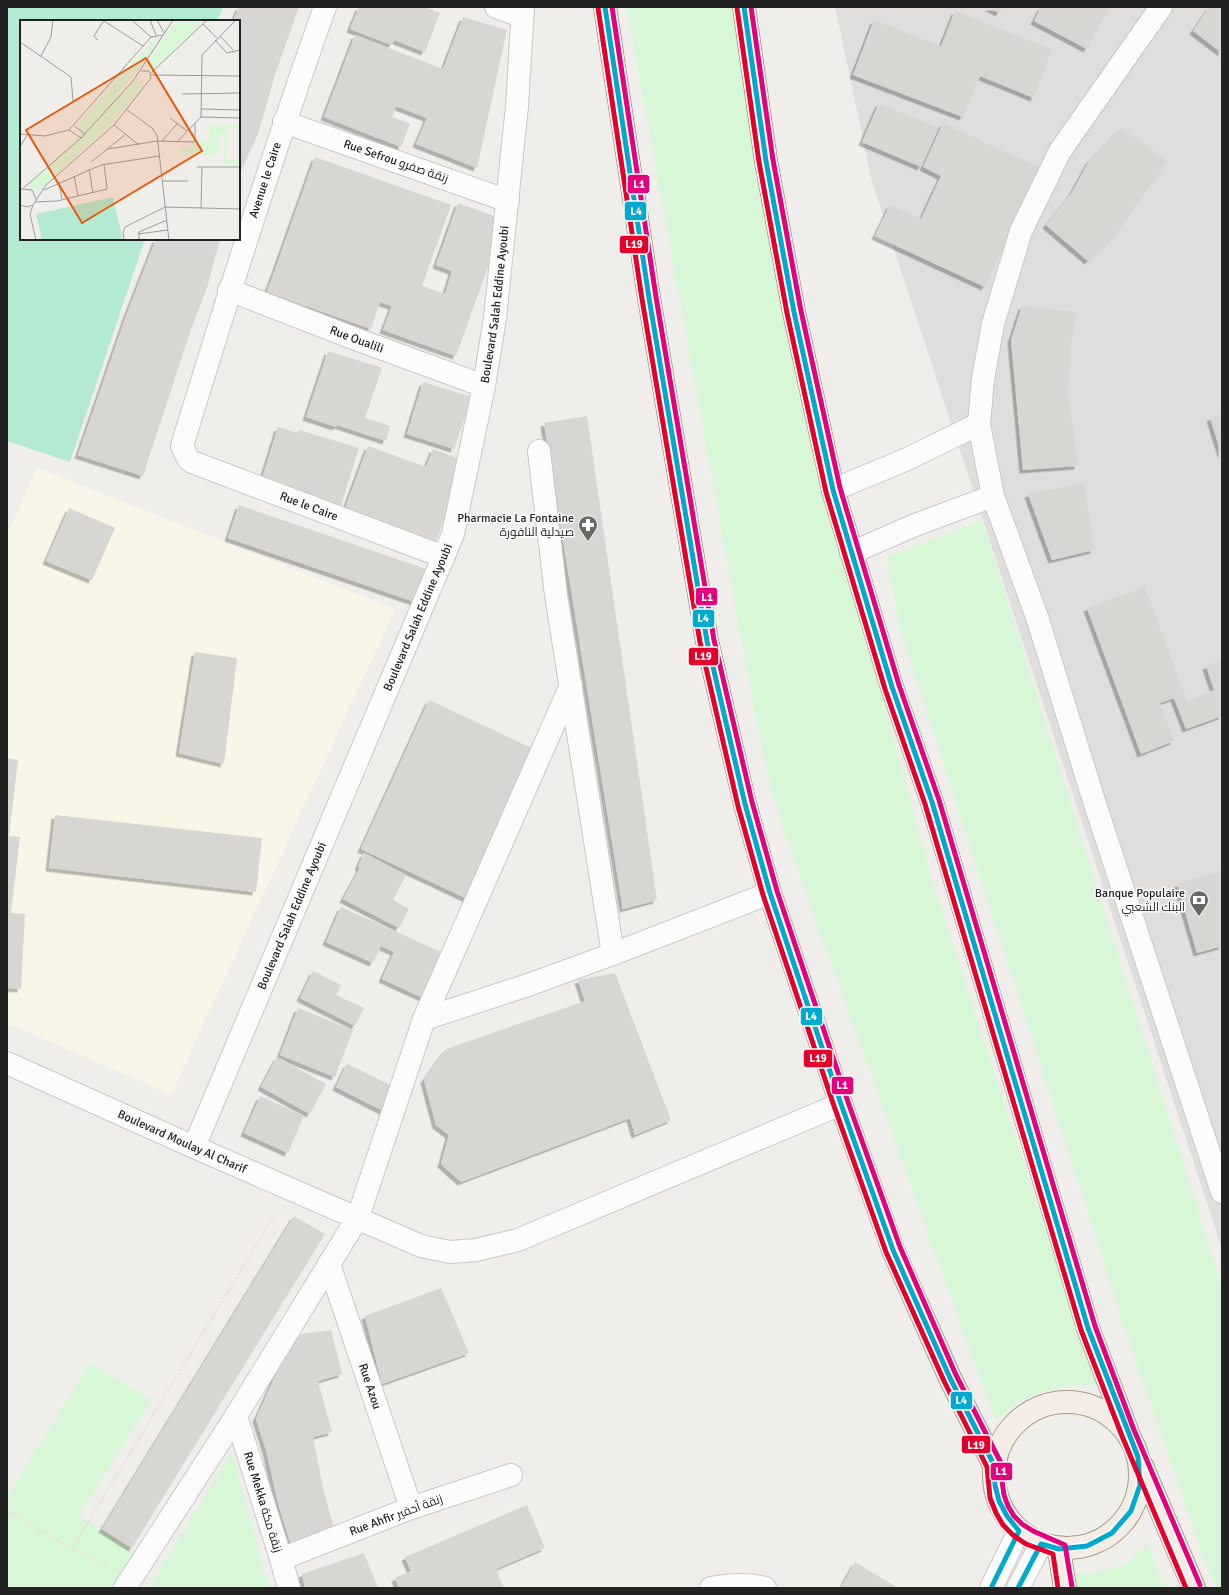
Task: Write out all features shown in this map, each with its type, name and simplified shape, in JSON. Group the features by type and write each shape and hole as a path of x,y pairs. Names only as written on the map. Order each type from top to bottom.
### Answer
{"main road":[{"path":"605,7 649,298 707,641 745,804 770,893 841,1104 893,1250 950,1378 994,1465"},
{"path":"744,7 766,161 794,312 833,490 851,554 892,687 932,802 1088,1328 1128,1433 1194,1588"},
{"path":"1128,1433 1113,1417 1094,1406 1072,1401 1050,1403 1030,1411 1013,1426 1000,1444 994,1465 994,1480 996,1495 1001,1508 1019,1532 1050,1546 1087,1546 1112,1533 1131,1511 1140,1485 1138,1457"},
{"path":"1050,1546 1065,1588"}],"street":[{"name":"Avenue le Caire","path":"182,446 229,290 284,122 325,7"},
{"path":"496,7 522,12"},
{"path":"1161,7 1060,151 1022,231 993,324 983,379 979,424 993,496 1037,617 1095,804 1135,921 1159,1001 1222,1192"},
{"name":"Boulevard Salah Eddine Ayoubi","path":"194,1148 453,534 484,386 495,318 517,106 522,12"},
{"name":"Rue Sefrou زنقة صفرو","path":"284,122 508,201"},
{"name":"Rue Oualili","path":"229,290 353,338 484,386"},
{"path":"833,490 905,460 979,424"},
{"name":"Rue le Caire","path":"182,446 183,452 192,462 444,557"},
{"path":"539,451 556,594 613,954"},
{"path":"851,554 915,525 993,496"},
{"path":"134,1585 358,1217 424,1018 570,685"},
{"path":"424,1018 528,985 613,954 770,893"},
{"name":"Boulevard Moulay Al Charif","path":"7,1063 194,1148 358,1217 421,1246 450,1252 476,1250 518,1240 841,1104"},
{"name":"Rue Azou","path":"328,1264 410,1508"},
{"name":"Rue Mekka زنقة مكة","path":"236,1416 282,1559 289,1588"},
{"name":"Rue Ahfir زنقة أحفير","path":"282,1559 410,1508 512,1475"},
{"path":"992,1588 1019,1532"},
{"path":"1018,1588 1050,1546"},
{"path":"711,1588 730,1584 754,1585 765,1588"}],"path":[{"path":"72,1549 290,1188"},
{"path":"7,1510 134,1585"}],"shaded area":[{"path":"835,7 1222,7 1222,1249 872,182"},
{"path":"37,468 395,609 171,1094 7,1023 7,534"}],"green space":[{"path":"7,7 223,7 218,20 20,20 20,240 145,240 70,462 7,441"},
{"path":"627,7 735,7 869,650 933,884 1096,1385 1066,1386 1042,1392 1019,1403 995,1420 783,829 766,768 746,666"},
{"path":"982,520 1222,1287 1222,1588 1217,1588 1204,1560 1124,1325 901,631 886,557"},
{"path":"90,1363 152,1400 79,1515 138,1555 118,1588 7,1588 7,1497"},
{"path":"232,1452 269,1588 157,1588 151,1584"},
{"path":"1148,1544 1164,1588 1076,1588 1073,1575 1097,1572 1126,1564"}],"building":[{"path":"239,7 299,7 275,75 258,134 240,174 240,20 233,20"},
{"path":"359,7 424,7 440,13 425,52 394,40 392,45 350,29"},
{"path":"988,7 1003,7 999,13"},
{"path":"1041,7 1109,8 1087,49 1034,21"},
{"path":"1209,7 1222,7 1222,53 1193,31"},
{"path":"955,11 1052,49 1034,98 980,76 963,117 853,75 874,20 941,46"},
{"path":"463,17 507,30 477,168 416,144 427,118 396,106 392,117 410,124 401,147 324,117 355,35 443,69"},
{"path":"879,103 938,128 921,167 862,142"},
{"path":"943,123 1040,168 985,287 875,236 890,205 921,219 941,176 923,167"},
{"path":"1121,128 1168,161 1117,233 1088,261 1046,225 1071,194 1089,161"},
{"path":"315,157 451,205 422,286 445,294 452,271 436,265 458,203 505,220 456,356 383,330 392,306 380,302 371,329 267,292"},
{"path":"156,240 220,240 207,288 190,332 143,476 78,455 126,316"},
{"path":"1022,306 1076,312 1071,345 1068,393 1078,466 1023,470 1011,340"},
{"path":"328,351 382,368 365,418 390,426 386,441 337,425 336,427 306,417"},
{"path":"423,382 472,397 454,449 407,434"},
{"path":"1222,414 1222,456 1210,418"},
{"path":"587,416 657,900 623,909 544,423"},
{"path":"278,427 298,433 299,430 359,448 340,509 260,485"},
{"path":"368,446 426,467 433,449 465,461 435,544 344,511"},
{"path":"1084,483 1094,550 1052,560 1028,494"},
{"path":"239,505 429,570 418,603 228,538"},
{"path":"69,508 115,528 92,580 46,561"},
{"path":"1145,587 1187,701 1214,690 1206,666 1222,660 1222,716 1186,729 1174,698 1160,703 1174,741 1141,754 1087,608"},
{"path":"195,652 237,658 224,764 179,753"},
{"path":"429,700 540,752 470,900 361,849"},
{"path":"7,758 18,760 9,836 20,837 11,913 25,914 21,989 7,988"},
{"path":"55,815 262,838 256,892 49,868"},
{"path":"364,853 406,875 393,900 409,909 399,928 343,899 360,868 358,867"},
{"path":"1222,870 1222,946 1197,953 1177,884"},
{"path":"341,907 450,956 430,1001 382,979 394,952 381,946 373,963 326,942"},
{"path":"313,971 341,985 336,995 364,1008 355,1026 300,998"},
{"path":"615,973 671,1120 635,1135 630,1118 461,1182 441,1164 449,1135 436,1125 424,1080 446,1049 585,1001 578,980"},
{"path":"298,1008 353,1030 335,1077 280,1055"},
{"path":"277,1057 326,1084 310,1114 261,1087"},
{"path":"347,1064 395,1087 383,1111 336,1087"},
{"path":"260,1096 304,1116 288,1153 244,1133"},
{"path":"294,1216 325,1234 132,1548 102,1529"},
{"path":"441,1288 469,1353 382,1384 365,1316"},
{"path":"331,1330 342,1374 318,1381 332,1432 313,1437 323,1488 335,1532 293,1551 279,1507 266,1450 256,1419 284,1356 301,1334"},
{"path":"527,1505 545,1548 496,1569 504,1588 399,1588 395,1578 411,1571 405,1557"},
{"path":"364,1553 378,1588 305,1588 302,1574"},
{"path":"855,1562 898,1588 841,1588"}],"transit line":[{"name":"L4","path":"605,7 649,298 707,641 745,804 770,893 841,1104 893,1250 950,1378 994,1465 995,1485 999,1501 1007,1516 1019,1531 992,1586"},
{"name":"L1","path":"612,7 656,297 714,640 752,802 777,891 848,1102 900,1247 956,1375 1001,1463 1004,1495 1008,1506 1014,1516 1022,1524 1033,1531 1065,1545 1072,1587"},
{"name":"L4","path":"744,7 766,161 794,312 833,490 892,687 932,802 1088,1328 1138,1457 1140,1485 1131,1511 1112,1533 1087,1546 1059,1549 1041,1544 1018,1588"},
{"name":"L1","path":"751,7 773,160 801,311 840,488 899,685 939,800 1095,1326 1134,1430 1200,1585"},
{"name":"L19","path":"598,8 642,299 700,642 738,806 763,895 834,1106 886,1252 944,1381 987,1467 990,1498 996,1513 1003,1525 1014,1536 1026,1544 1053,1554 1058,1588"},
{"name":"L19","path":"737,8 759,162 787,313 826,492 885,689 925,804 1081,1330 1122,1436 1186,1588"}],"place":[{"name":"Pharmacie La Fontaine صيدلية النافورة","path":"588,542"},
{"name":"Banque Populaire البنك الشعبي","path":"1199,917"}]}
